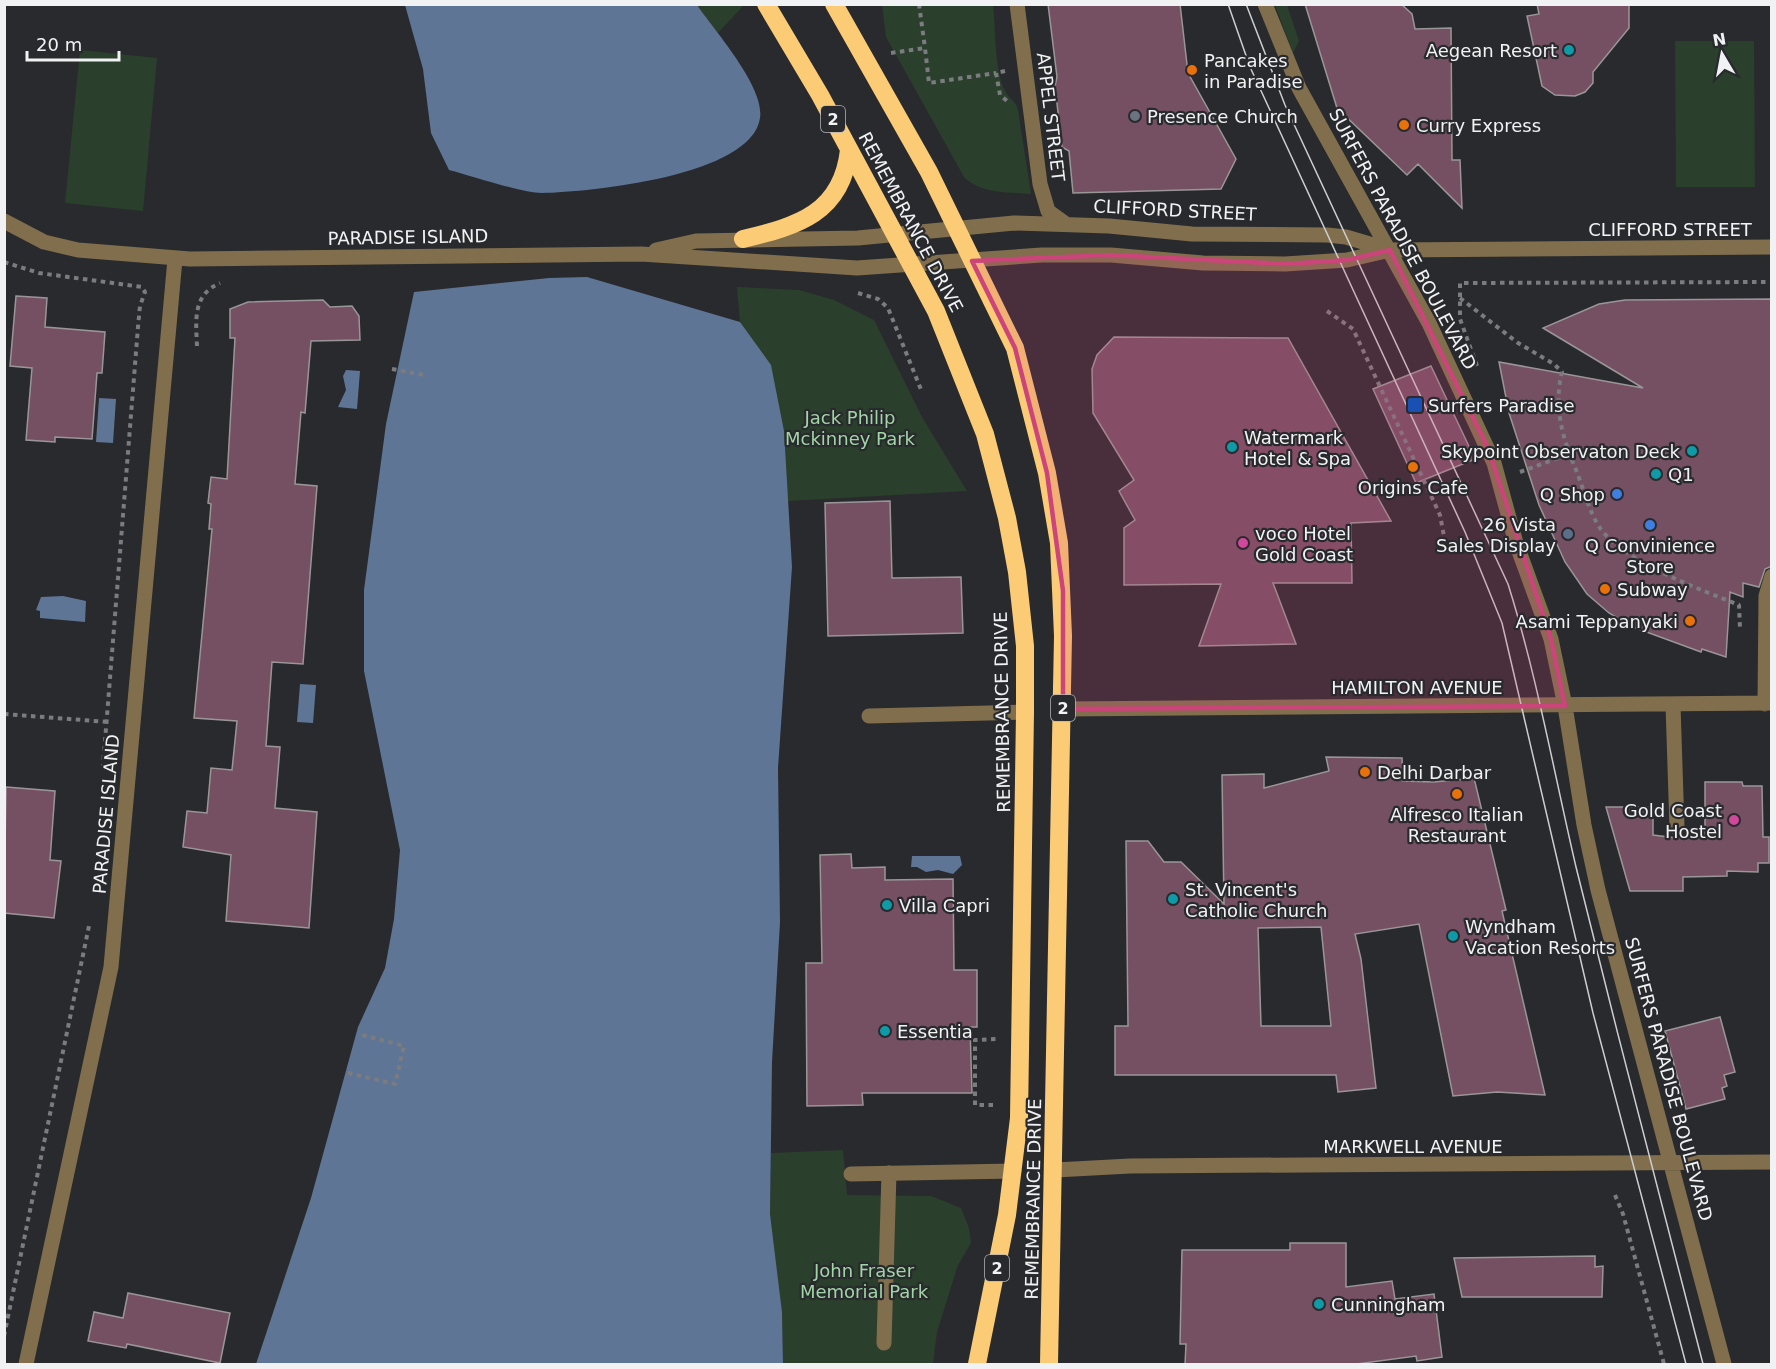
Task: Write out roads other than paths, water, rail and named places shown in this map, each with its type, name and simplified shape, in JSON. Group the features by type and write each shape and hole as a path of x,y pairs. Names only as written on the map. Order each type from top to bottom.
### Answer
{"highway":[{"name":"REMEMBRANCE DRIVE","path":"766,4 849,150 942,325 985,434 1001,493 1021,600 1025,712 1020,1081 1014,1172 977,1365"},
{"name":"REMEMBRANCE DRIVE","path":"834,4 929,172 1015,348 1047,473 1059,543 1063,591 1063,709 1055,1170 1049,1365"},
{"path":"743,239 784,228 818,211 841,184 849,150"}],"street":[{"name":"APPEL STREET","path":"1017,4 1042,194 1048,210 1066,224"},
{"name":"SURFERS PARADISE BOULEVARD","path":"1265,4 1299,88 1429,323 1488,448 1516,543 1551,639 1598,890 1724,1365"},
{"name":"PARADISE ISLAND","path":"4,221 44,242 78,250 175,259 641,254 843,268 972,261"},
{"name":"CLIFFORD STREET","path":"957,229 1014,223 1066,224 1192,234 1337,236 1390,250"},
{"name":"PARADISE ISLAND","path":"641,254 696,241 895,236 957,229"},
{"name":"CLIFFORD STREET","path":"972,261 1042,255 1111,255 1203,263 1285,264 1347,260 1390,250 1772,247"},
{"name":"PARADISE ISLAND","path":"26,1365 111,967 175,259"},
{"path":"1768,704 1766,596 1772,576"},
{"name":"HAMILTON AVENUE","path":"1063,709 1768,704"},
{"path":"1672,705 1677,828"},
{"path":"869,716 1025,712"},
{"name":"MARKWELL AVENUE","path":"1055,1170 1130,1166 1772,1162"},
{"path":"851,1174 1014,1172"},
{"path":"884,1343 890,1173"}],"water":[{"path":"405,5 697,5 747,75 755,91 760,118 750,138 729,154 700,167 630,184 542,193 510,187 449,170 431,133 423,69"},
{"path":"587,277 740,322 771,365 784,431 792,567 778,768 780,922 772,1062 770,1214 782,1312 783,1364 256,1364 311,1198 358,1027 385,968 394,919 400,850 364,671 364,590 386,424 414,292 549,278"},
{"path":"346,370 360,371 357,409 338,407 346,390 343,376"},
{"path":"99,398 116,399 113,443 96,442"},
{"path":"63,596 86,601 85,622 40,618 40,611 36,610 41,597"},
{"path":"300,684 316,685 313,723 297,722"},
{"path":"912,856 960,856 962,865 953,874 938,870 926,872 917,867 911,867"}],"tram line":[{"path":"1228,4 1250,67 1465,532 1502,623 1593,1013 1686,1364"},
{"path":"1246,4 1285,105 1508,584 1536,689 1591,929 1703,1364"}],"place":[{"name":"Aegean Resort","path":"1569,50"},
{"name":"Pancakes in Paradise","path":"1192,70"},
{"name":"Presence Church","path":"1135,116"},
{"name":"Curry Express","path":"1404,125"},
{"name":"Surfers Paradise","path":"1415,405"},
{"name":"Watermark Hotel & Spa","path":"1232,447"},
{"name":"Skypoint Observaton Deck","path":"1692,451"},
{"name":"Origins Cafe","path":"1413,467"},
{"name":"Q1","path":"1656,474"},
{"name":"Q Shop","path":"1617,494"},
{"name":"Q Convinience Store","path":"1650,525"},
{"name":"26 Vista Sales Display","path":"1568,534"},
{"name":"voco Hotel Gold Coast","path":"1243,543"},
{"name":"Subway","path":"1605,589"},
{"name":"Asami Teppanyaki","path":"1690,621"},
{"name":"Delhi Darbar","path":"1365,772"},
{"name":"Alfresco Italian Restaurant","path":"1457,794"},
{"name":"Gold Coast Hostel","path":"1734,820"},
{"name":"St. Vincent's Catholic Church","path":"1173,899"},
{"name":"Villa Capri","path":"887,905"},
{"name":"Wyndham Vacation Resorts","path":"1453,936"},
{"name":"Essentia","path":"885,1031"},
{"name":"Cunningham","path":"1319,1304"}],"park label":[{"name":"Jack Philip Mckinney Park","path":"850,427"},
{"name":"John Fraser Memorial Park","path":"864,1280"}]}
